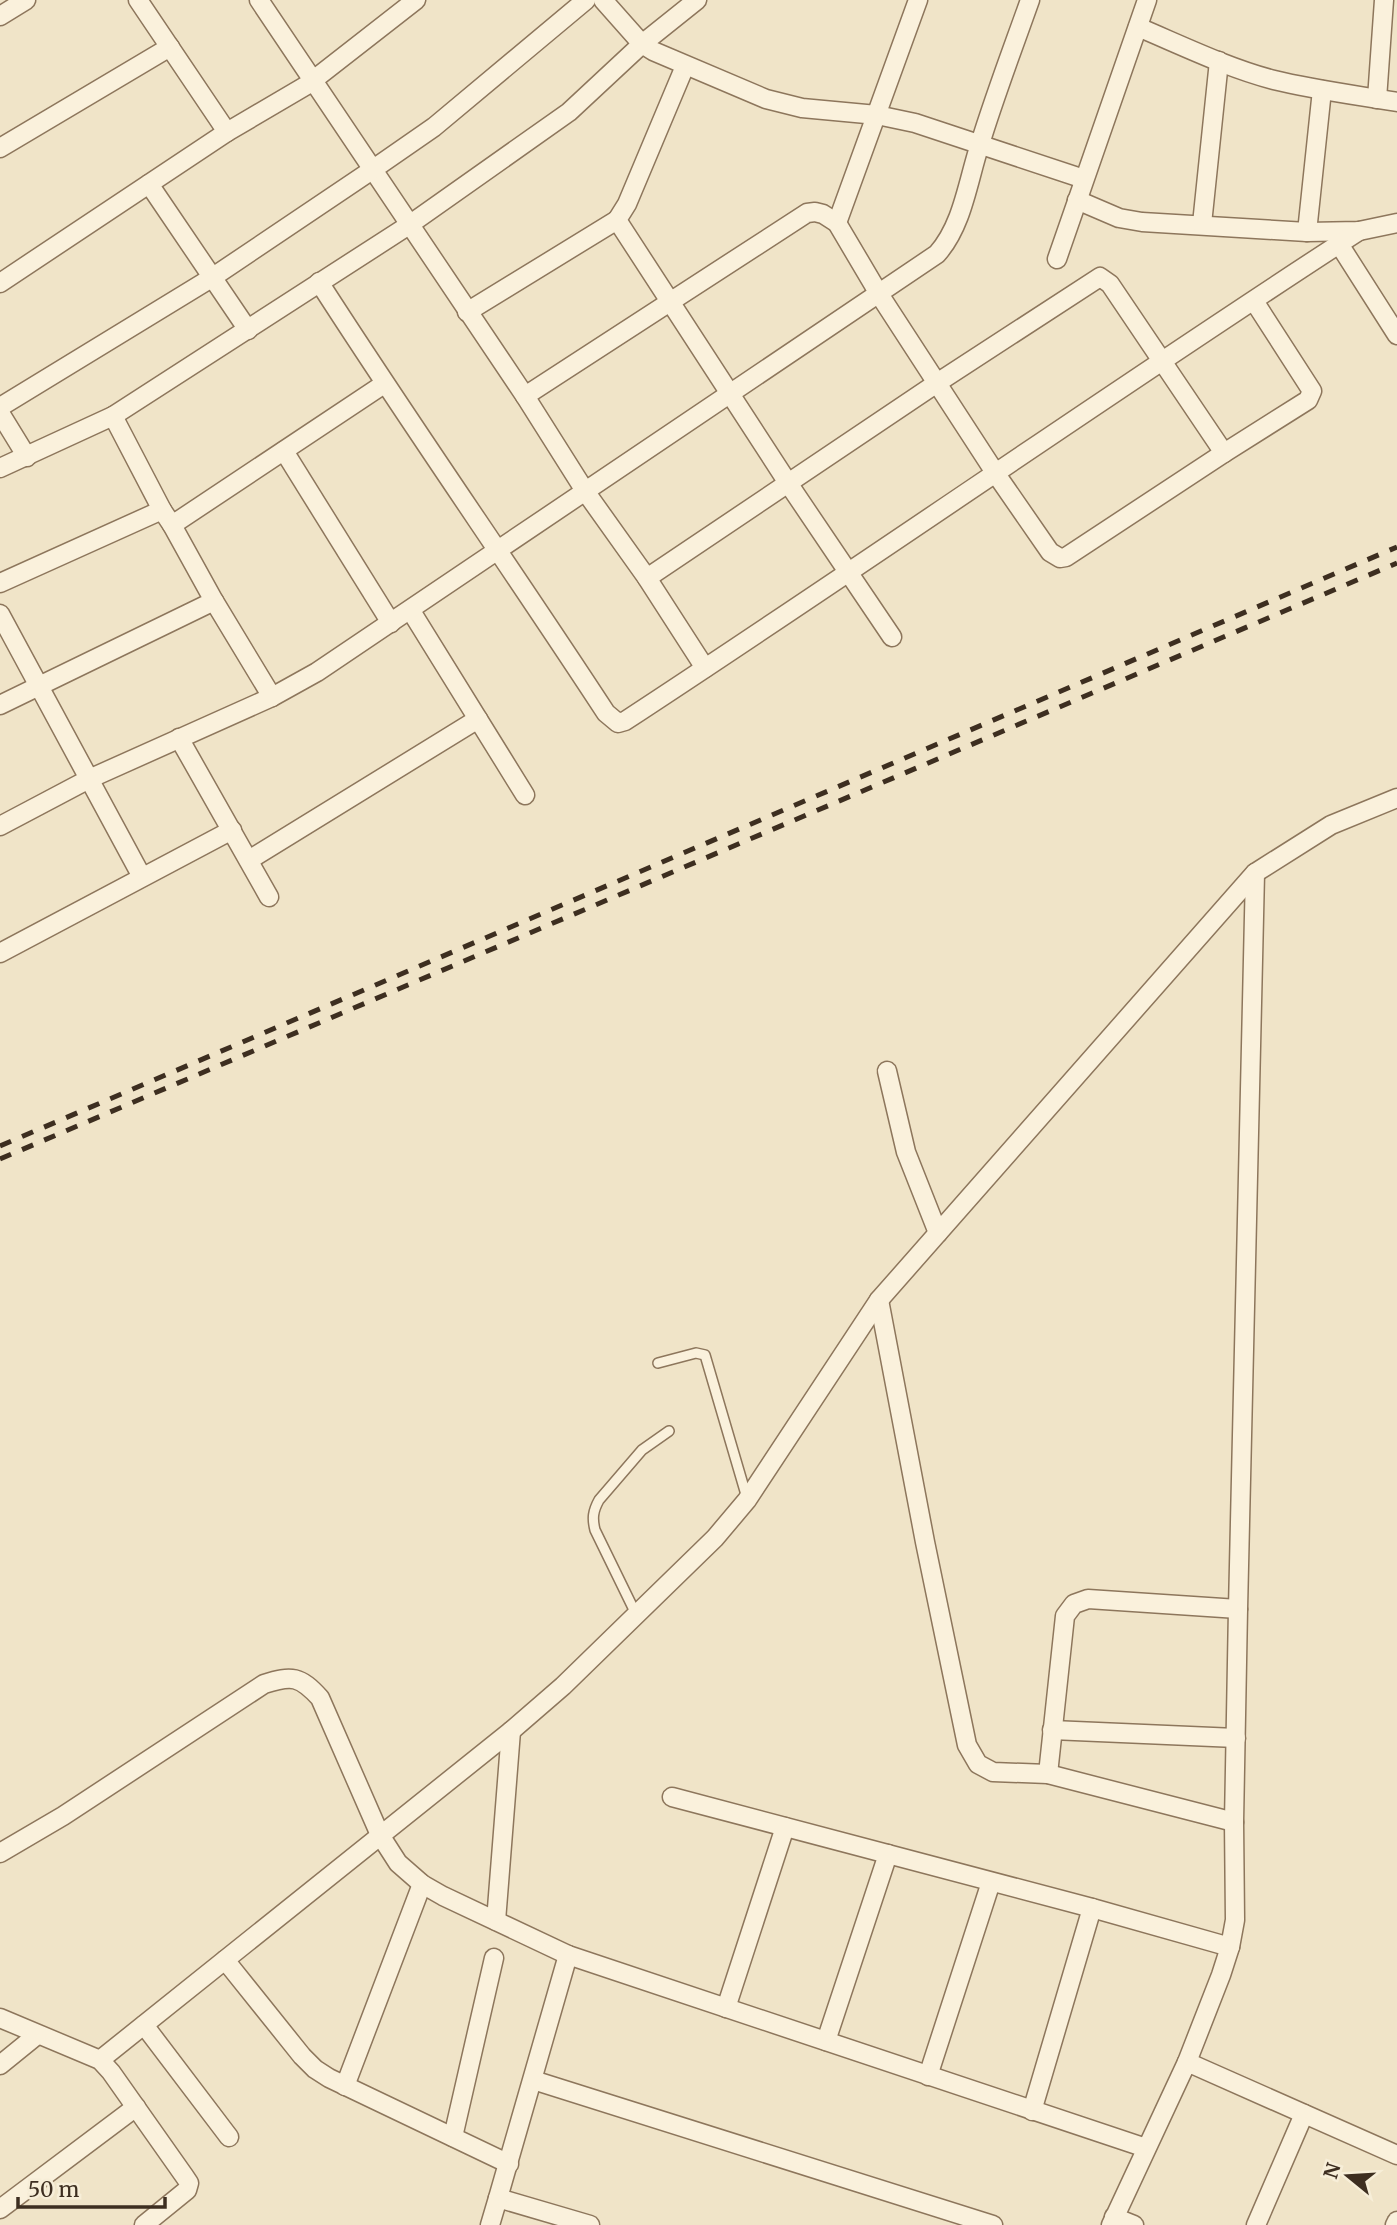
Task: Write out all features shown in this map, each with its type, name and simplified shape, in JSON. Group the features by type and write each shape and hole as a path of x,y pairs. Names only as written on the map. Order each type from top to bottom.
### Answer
{"street":[{"path":"0,16 26,0"},
{"path":"138,0 228,132"},
{"path":"259,0 705,668"},
{"path":"0,283 228,132 312,81 416,0"},
{"path":"0,407 213,277 434,127 586,0"},
{"path":"603,0 642,44 685,66 766,99 802,108 877,115 915,123 1084,179"},
{"path":"0,468 114,416 409,225 569,112 642,44 696,0"},
{"path":"837,223 918,0"},
{"path":"0,826 89,779 272,697 317,672 923,265 948,242 955,227 980,144 1030,0"},
{"path":"1057,259 1147,0"},
{"path":"1377,99 1384,0"},
{"path":"1138,27 1273,80 1397,102"},
{"path":"0,148 170,47"},
{"path":"1202,224 1219,61"},
{"path":"467,312 617,220 627,204 685,66"},
{"path":"1307,232 1322,90"},
{"path":"149,184 248,330"},
{"path":"1076,200 1132,221 1307,232 1359,231 1397,223"},
{"path":"525,396 807,213 823,214 837,223 879,294 996,474 1050,552 1060,558 1066,557 1308,400 1312,391 1310,387 1254,301"},
{"path":"617,220 788,483 892,636"},
{"path":"319,282 384,384 498,549 606,713 618,723 625,721 850,573 1359,231"},
{"path":"1339,244 1397,335"},
{"path":"647,578 1100,277 1110,284 1224,453"},
{"path":"0,583 167,517 284,451 384,384"},
{"path":"0,413 27,457"},
{"path":"114,416 214,601 272,697"},
{"path":"284,451 391,623"},
{"path":"0,705 214,601"},
{"path":"411,611 525,795"},
{"path":"0,614 142,877"},
{"path":"249,860 478,719"},
{"path":"179,738 270,897"},
{"path":"100,2060 512,1731 637,1616 715,1538 747,1500 879,1300 1255,873 1331,825 1397,798"},
{"path":"0,953 232,830"},
{"path":"1134,2225 1112,2221 1186,2062 1230,1947 1235,1920 1238,1609 1255,873"},
{"path":"887,1071 906,1152 938,1233"},
{"path":"879,1300 967,1745 978,1764 993,1772 1048,1774 1234,1822"},
{"path":"1048,1774 1065,1616 1074,1604 1088,1600 1238,1609"},
{"path":"0,1853 63,1816 264,1684 292,1678 307,1684 320,1698 380,1835 398,1863 422,1884 568,1955 1146,2148"},
{"path":"1052,1730 1236,1738"},
{"path":"496,1921 512,1731"},
{"path":"671,1797 1230,1947"},
{"path":"726,2008 785,1827"},
{"path":"825,2042 888,1854"},
{"path":"928,2076 991,1882"},
{"path":"345,2086 422,1884"},
{"path":"1032,2110 1093,1909"},
{"path":"490,2225 568,1955"},
{"path":"453,2137 494,1958"},
{"path":"226,1960 314,2068 345,2086 509,2164"},
{"path":"0,2018 100,2060 136,2107 189,2183 187,2190 145,2225"},
{"path":"144,2025 229,2137"},
{"path":"0,2065 37,2035"},
{"path":"1186,2062 1397,2155"},
{"path":"533,2080 993,2225"},
{"path":"0,2208 136,2107"},
{"path":"1256,2225 1304,2113"},
{"path":"498,2198 590,2225"}],"lane":[{"path":"658,1363 696,1353 705,1355 747,1500"},
{"path":"637,1616 595,1530 593,1510 642,1450 669,1431"}],"railway":[{"path":"0,1146 1397,547"},
{"path":"0,1159 1397,563"}]}
